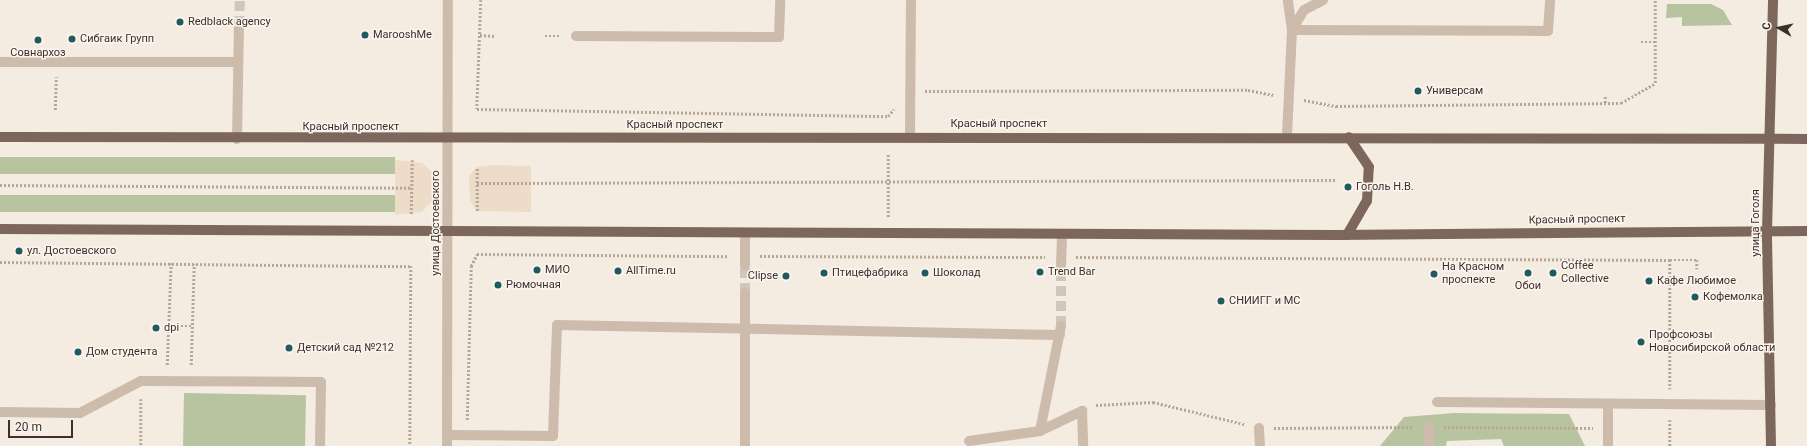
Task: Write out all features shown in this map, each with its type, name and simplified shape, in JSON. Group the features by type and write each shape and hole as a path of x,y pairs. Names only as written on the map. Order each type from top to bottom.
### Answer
{"main road":[{"name":"улица Гоголя","path":"1771,446 1767,231 1773,0"},
{"name":"Красный проспект","path":"0,137 447,139 888,135 1807,138"},
{"path":"1347,234 1367,201 1369,166 1349,137"},
{"name":"Красный проспект","path":"0,229 1062,234 1807,231"}],"street":[{"name":"улица Достоевского","path":"447,446 448,0"},
{"path":"576,36 779,37 780,0"},
{"path":"910,136 911,0"},
{"path":"1287,136 1292,30 1288,0"},
{"path":"1292,30 1304,10 1323,0"},
{"path":"1292,30 1548,31 1550,0"},
{"path":"237,139 239,26"},
{"path":"0,62 238,62"},
{"path":"745,233 745,265"},
{"path":"1061,266 1062,234"},
{"path":"745,293 745,446"},
{"path":"447,435 553,436 557,325 1060,331 1040,431"},
{"path":"0,412 80,413 141,381 320,382 320,446"},
{"path":"1437,402 1670,407 1771,405"},
{"path":"1608,406 1608,446"},
{"path":"969,441 1040,431 1082,411 1083,446"},
{"path":"1429,427 1429,446"},
{"path":"1260,428 1260,446"}],"path":[{"path":"481,0 477,109 888,116"},
{"path":"887,256 888,116 910,91 1248,90 1336,106 1621,103 1655,83 1655,0"},
{"path":"480,35 495,36"},
{"path":"1641,42 1655,42"},
{"path":"55,110 56,62"},
{"path":"1605,96 1605,103"},
{"path":"411,214 412,160"},
{"path":"477,167 477,211"},
{"path":"477,184 1336,180"},
{"path":"0,185 411,188"},
{"path":"1670,260 1697,260 1697,269"},
{"path":"0,262 411,266 410,446"},
{"path":"167,380 170,263"},
{"path":"191,381 194,264"},
{"path":"169,326 192,326"},
{"path":"141,381 141,446"},
{"path":"1082,411 1104,402 1153,402 1260,428 1608,428"},
{"path":"1670,407 1670,446"}],"green space":[{"path":"1667,4 1711,4 1723,10 1732,25 1682,26 1682,17 1666,18"},
{"path":"0,157 395,157 395,174 0,174"},
{"path":"0,195 395,195 395,212 0,212"},
{"path":"184,393 306,395 305,446 183,446"},
{"path":"1454,413 1569,414 1585,446 1504,446 1501,439 1447,441 1446,446 1380,446 1404,417"}],"shaded area":[{"path":"395,160 422,163 432,172 433,200 421,212 395,215"},
{"path":"492,165 531,166 531,212 477,211 470,201 469,176 477,167"}],"tunnel":[{"path":"239,26 240,0"},
{"path":"745,265 745,293"},
{"path":"1061,266 1061,326"}],"place":[{"name":"Redblack agency","path":"180,22"},
{"name":"MarooshMe","path":"365,35"},
{"name":"Сибгаик Групп","path":"72,39"},
{"name":"Совнархоз","path":"38,40"},
{"name":"Универсам","path":"1418,91"},
{"name":"Гоголь Н.В.","path":"1348,187"},
{"name":"ул. Достоевского","path":"19,251"},
{"name":"МИО","path":"537,270"},
{"name":"AllTime.ru","path":"618,271"},
{"name":"Trend Bar","path":"1040,272"},
{"name":"Птицефабрика","path":"824,273"},
{"name":"Шоколад","path":"925,273"},
{"name":"Обои","path":"1528,273"},
{"name":"Coffee Collective","path":"1553,273"},
{"name":"На Красном проспекте","path":"1434,274"},
{"name":"Clipse","path":"786,276"},
{"name":"Кафе Любимое","path":"1649,281"},
{"name":"Рюмочная","path":"498,285"},
{"name":"Кофемолка","path":"1695,297"},
{"name":"СНИИГГ и МС","path":"1221,301"},
{"name":"dpi","path":"156,328"},
{"name":"Профсоюзы Новосибирской области","path":"1641,342"},
{"name":"Детский сад №212","path":"289,348"},
{"name":"Дом студента","path":"78,352"}]}
